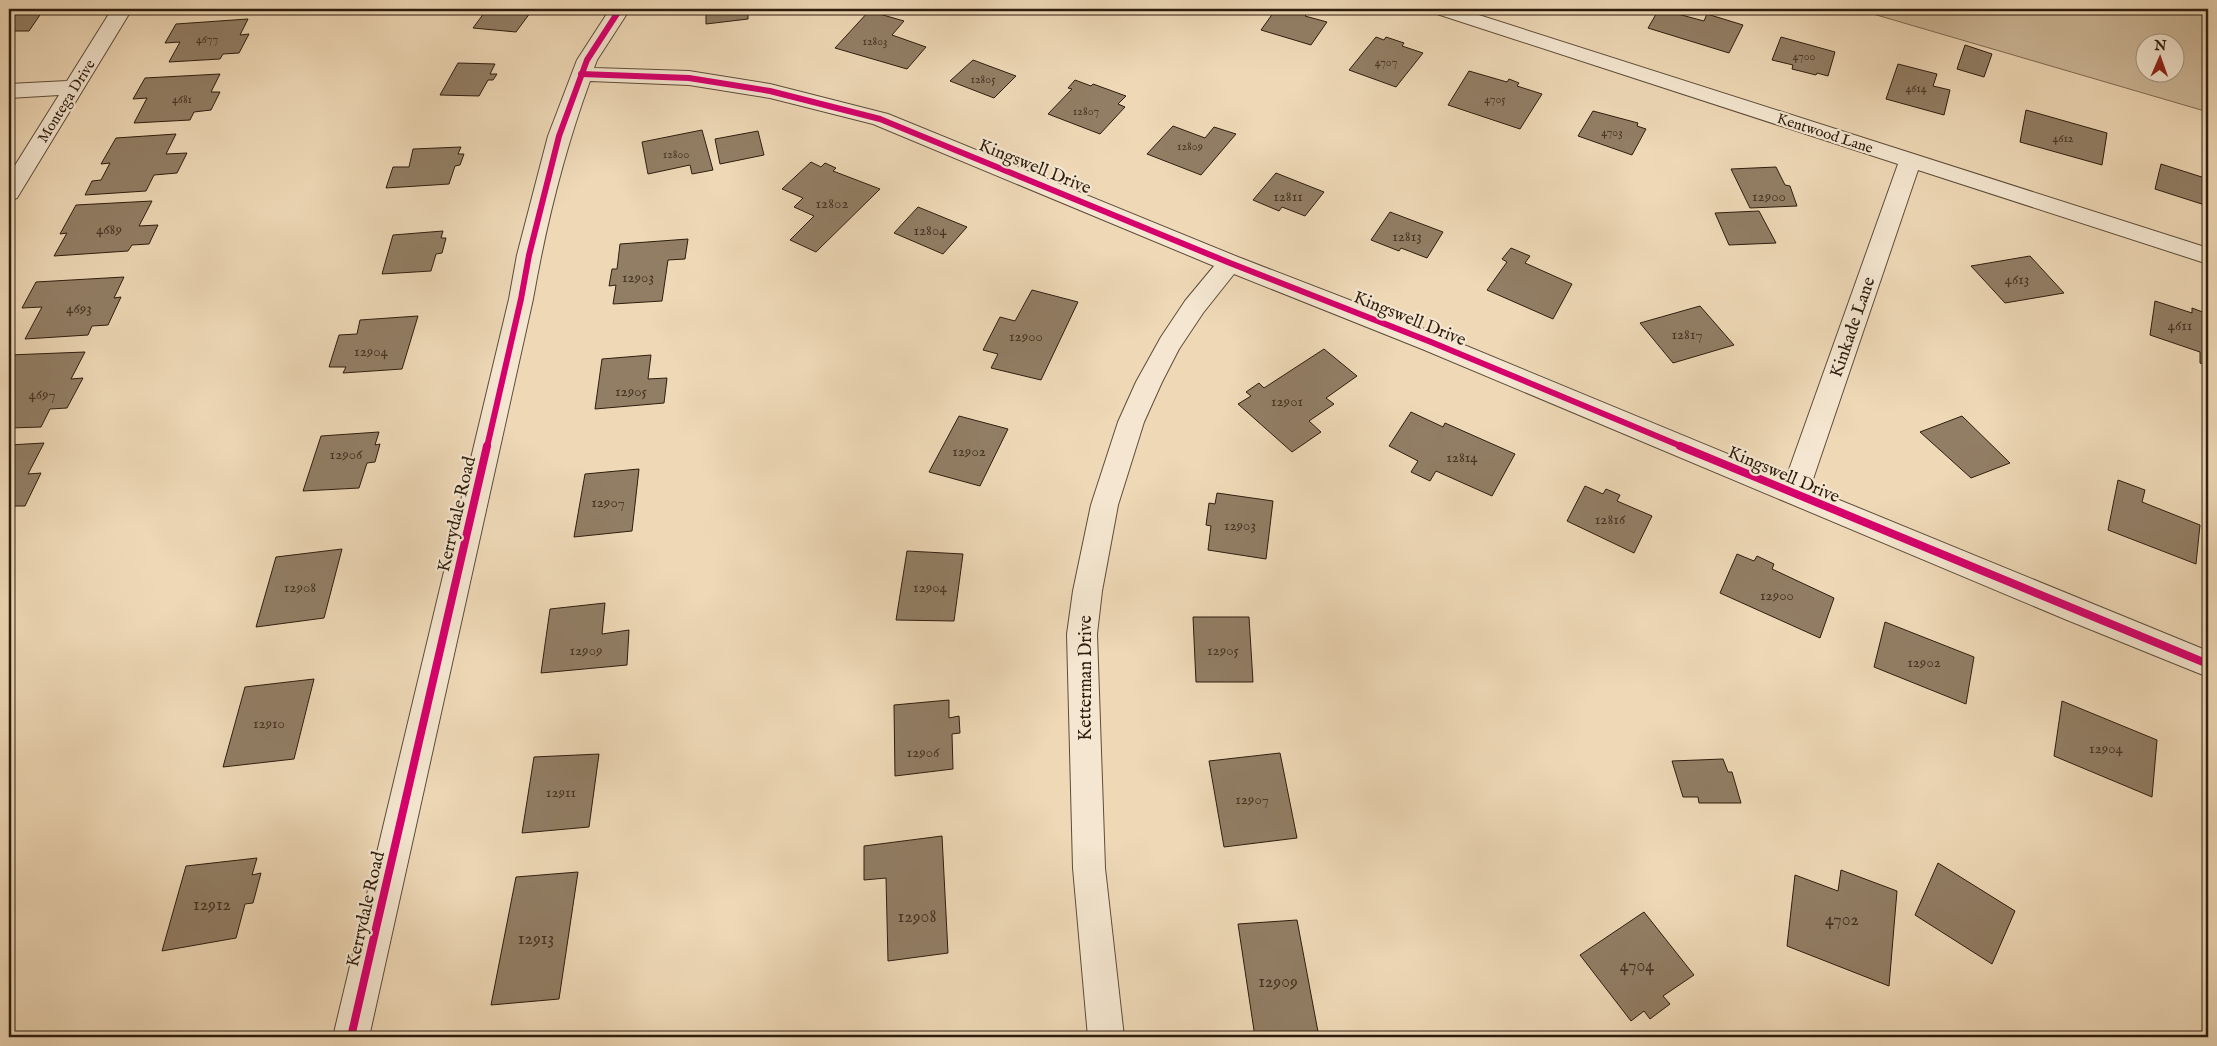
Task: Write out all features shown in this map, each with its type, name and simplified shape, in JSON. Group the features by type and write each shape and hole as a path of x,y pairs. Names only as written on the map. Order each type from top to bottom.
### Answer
{"street":[{"name":"Montega Drive","path":"9,193 122,9"},
{"name":"Kerrydale Road","path":"351,1037 521,299 529,255 559,136 581,74 620,9"},
{"name":"Kentwood Lane","path":"1441,9 2208,256"},
{"name":"Kingswell Drive","path":"581,74 689,78 770,91 880,119 1431,342 2208,664"},
{"path":"9,92 75,87"},
{"name":"Kinkade Lane","path":"1794,494 1910,160"},
{"name":"Ketterman Drive","path":"1106,1037 1089,868 1082,634 1086,596 1102,512 1126,436 1157,368 1194,308 1230,262"}],"shaded area":[{"path":"1856,9 2208,9 2208,112"}],"building":[{"path":"9,9 44,9 29,31 9,31"},
{"path":"487,9 533,9 516,32 473,28"},
{"path":"706,9 748,9 748,19 706,24"},
{"path":"1276,9 1290,9 1307,14 1305,16 1327,22 1311,45 1261,30"},
{"path":"1659,9 1704,21 1707,14 1743,25 1729,53 1648,28"},
{"path":"869,11 904,21 892,35 926,47 907,69 835,48"},
{"path":"248,19 240,35 249,34 239,53 223,54 220,59 169,62 180,42 165,43 176,24"},
{"path":"1376,37 1384,40 1386,37 1404,43 1402,46 1423,53 1396,87 1349,70"},
{"path":"1781,37 1835,52 1828,76 1792,69 1793,65 1772,60"},
{"path":"1965,45 1992,54 1984,77 1957,69"},
{"path":"973,60 1016,76 994,98 950,81"},
{"path":"458,63 495,64 490,74 497,74 493,80 488,80 479,96 440,95"},
{"path":"1898,64 1937,74 1933,86 1950,90 1944,115 1886,99"},
{"path":"1469,71 1507,82 1509,79 1519,83 1517,86 1542,94 1520,129 1448,105"},
{"path":"220,74 211,92 220,92 211,110 194,112 190,120 134,123 147,98 133,99 145,78"},
{"path":"1075,80 1091,86 1093,84 1126,96 1118,104 1125,107 1100,134 1048,114 1072,89 1068,88"},
{"path":"2026,110 2107,133 2102,165 2020,142"},
{"path":"1593,111 1638,123 1637,126 1646,129 1632,155 1578,136"},
{"path":"1173,126 1205,138 1214,127 1236,134 1201,175 1147,154"},
{"path":"702,130 713,170 692,174 690,165 648,174 642,142"},
{"path":"758,131 764,155 720,164 715,139"},
{"path":"176,134 166,154 187,153 177,173 154,175 146,191 85,195 92,181 101,180 110,163 101,164 116,138"},
{"path":"461,147 458,154 464,154 460,165 455,166 449,184 386,188 393,167 409,167 413,149"},
{"path":"811,162 821,167 825,163 836,168 833,171 880,189 816,252 790,240 814,216 794,207 803,198 782,189"},
{"path":"2161,164 2208,179 2208,206 2155,189"},
{"path":"1776,167 1785,185 1790,186 1797,206 1750,208 1731,169"},
{"path":"1276,173 1324,192 1305,216 1282,207 1279,211 1253,200"},
{"path":"152,201 139,226 158,225 149,244 132,245 128,251 54,256 67,233 60,234 76,205"},
{"path":"918,207 967,227 943,254 894,233"},
{"path":"1759,211 1776,243 1729,245 1715,213"},
{"path":"1390,212 1443,232 1427,258 1401,248 1399,251 1371,240"},
{"path":"443,231 441,238 446,238 442,253 436,254 431,271 382,274 393,235"},
{"path":"688,239 685,259 668,260 662,301 613,304 616,285 609,286 612,269 617,269 620,244"},
{"path":"1511,248 1530,256 1525,263 1572,284 1553,319 1487,290 1507,262 1502,259"},
{"path":"2030,256 2064,293 2005,303 1971,266"},
{"path":"124,277 114,298 121,297 108,325 92,326 88,335 25,339 42,307 22,308 36,282"},
{"path":"1032,290 1078,302 1041,380 991,368 998,354 983,350 1000,317 1015,321"},
{"path":"2155,301 2192,313 2192,308 2208,314 2208,366 2200,363 2200,352 2150,335"},
{"path":"1700,306 1734,345 1673,363 1640,323"},
{"path":"418,316 402,369 343,373 346,367 329,367 339,335 357,334 360,320"},
{"path":"1324,349 1357,376 1326,398 1334,404 1309,421 1321,432 1292,452 1238,404 1251,396 1246,392 1259,383 1264,388"},
{"path":"85,352 71,379 83,378 67,408 50,409 41,427 9,428 9,355"},
{"path":"651,355 648,379 667,378 664,403 595,409 602,359"},
{"path":"1411,412 1443,427 1445,423 1515,454 1492,496 1436,471 1430,481 1411,472 1418,461 1389,446"},
{"path":"959,416 1008,429 980,486 929,472"},
{"path":"1962,416 2010,463 1971,478 1920,432"},
{"path":"379,432 375,445 380,444 375,462 367,463 359,488 303,491 321,436"},
{"path":"44,443 28,474 41,473 25,506 9,506 9,445"},
{"path":"639,469 632,531 574,537 585,474"},
{"path":"2118,480 2145,490 2142,502 2200,525 2196,564 2108,530"},
{"path":"1585,486 1603,494 1606,489 1620,495 1617,501 1652,516 1634,553 1567,521"},
{"path":"1217,493 1273,501 1266,559 1208,550 1211,526 1206,525 1209,503 1215,504"},
{"path":"342,549 324,618 256,627 276,557"},
{"path":"907,551 963,554 954,621 896,620"},
{"path":"1737,554 1754,561 1757,556 1774,564 1772,569 1834,598 1820,638 1720,593"},
{"path":"605,603 602,634 629,630 627,665 541,673 550,609"},
{"path":"1193,617 1249,617 1253,682 1196,682"},
{"path":"1885,622 1974,657 1966,704 1874,667"},
{"path":"314,679 294,759 223,767 245,687"},
{"path":"949,700 949,718 959,716 960,733 952,734 953,769 895,776 894,705"},
{"path":"2062,701 2157,740 2152,797 2054,756"},
{"path":"1280,753 1297,838 1224,847 1209,761"},
{"path":"599,754 589,827 522,833 534,757"},
{"path":"1723,759 1728,772 1732,772 1741,803 1699,803 1698,797 1683,797 1672,761"},
{"path":"942,836 948,953 888,961 886,878 864,880 864,846"},
{"path":"257,858 252,875 261,873 253,903 245,904 236,938 162,951 186,866"},
{"path":"1938,863 2015,911 1992,964 1915,915"},
{"path":"1841,870 1897,891 1889,986 1787,946 1795,875 1838,891"},
{"path":"578,872 559,999 491,1005 516,877"},
{"path":"1644,912 1694,975 1663,996 1670,1004 1650,1019 1644,1011 1631,1021 1580,955"},
{"path":"1297,920 1319,1037 1255,1037 1238,924"}],"cycle path":[{"path":"351,1037 521,299 529,255 559,136 587,60 620,9"},
{"path":"581,74 689,78 770,91 880,119 1230,263 1431,342 2208,664"}]}
